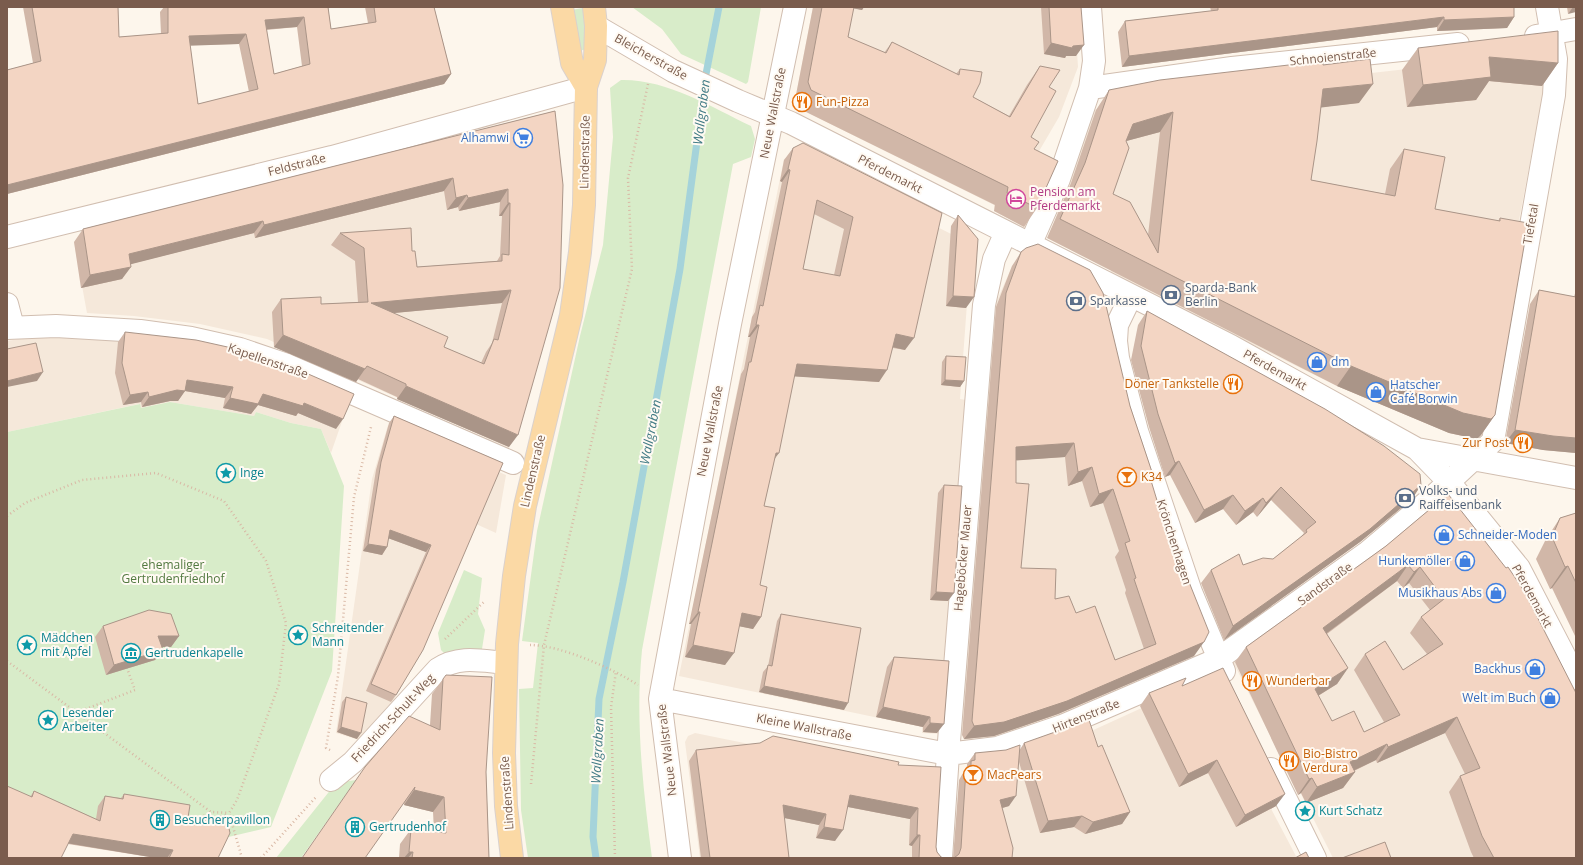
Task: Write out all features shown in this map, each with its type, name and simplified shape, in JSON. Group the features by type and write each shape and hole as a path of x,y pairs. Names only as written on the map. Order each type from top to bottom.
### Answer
{"main road":[{"path":"562,7 572,62 586,87"},
{"path":"586,87 595,60 595,16"},
{"name":"Lindenstraße","path":"512,858 506,806 504,761 506,663 514,576 525,506 571,315 580,252 584,205 586,87"}],"street":[{"name":"Neue Wallstraße","path":"680,858 660,699 730,324 795,7"},
{"path":"1033,238 1059,179 1090,88 1094,61 1090,7"},
{"name":"Tiefetal","path":"1472,460 1493,441 1554,95 1556,59 1547,7"},
{"name":"Bleicherstraße","path":"595,16 653,60 738,102 773,116"},
{"path":"1514,39 1576,29"},
{"name":"Schnoienstraße","path":"1090,88 1239,68 1478,42"},
{"name":"Feldstraße","path":"7,237 332,157 586,87"},
{"name":"Pferdemarkt","path":"773,116 1006,232 1033,238 1131,296 1231,346 1416,450 1449,482 1519,568 1576,678"},
{"name":"Hageböcker Mauer","path":"941,858 984,305 994,259 1006,232"},
{"name":"Krönchenhagen","path":"1131,296 1117,325 1116,341 1118,358 1138,431 1191,592 1218,659 1232,688"},
{"path":"7,304 10,327"},
{"name":"Kapellenstraße","path":"10,327 56,326 132,330 191,338 240,349 288,365 513,463"},
{"name":"Pferdemarkt","path":"1416,450 1566,477"},
{"path":"1449,482 1472,460"},
{"name":"Sandstraße","path":"1218,659 1368,552 1449,482"},
{"name":"Hirtenstraße","path":"948,754 997,748 1062,726 1218,659"},
{"name":"Friedrich-Schult-Weg","path":"331,780 353,762 438,669 449,662 463,660 506,663"},
{"name":"Kleine Wallstraße","path":"660,699 948,754"},
{"path":"1264,753 1315,858"}],"path":[{"path":"530,790 544,645 632,269 628,178 653,60"},
{"path":"353,762 326,748 338,676 354,497 377,404"},
{"path":"7,516 25,502 82,480 156,473 224,501 266,560 286,623 279,684 237,800 229,813 242,858"},
{"path":"544,645 616,671 611,707 615,858"},
{"path":"7,661 78,712 210,812"},
{"path":"78,712 135,690 127,668"},
{"path":"261,858 331,780"},
{"path":"182,827 210,812 229,813"}],"shaded area":[{"path":"813,7 1074,7 1078,67 1059,117 1028,170 1049,180 1025,227 994,211 994,205 798,108 795,100"},
{"path":"1540,54 1543,58 1544,87 1496,343 1488,440 1463,436 1337,386 1110,274 1112,268 1049,238 1092,110 1151,98"},
{"path":"542,125 533,367 509,448 267,339 200,324 134,316 87,313 74,242"},
{"path":"795,155 963,240 971,249 960,399 966,400 940,734 922,733 922,727 679,676 784,159"},
{"path":"1016,262 1196,653 1193,659 1079,708 1007,733 1007,735 964,740 960,710 975,560 996,303 1012,266"},
{"path":"31,337 119,338 347,407 331,453 321,429 291,423 256,412 254,416 170,402 141,408 139,404 7,432 7,341"},
{"path":"388,425 506,475 496,533 476,524 418,658 392,703 359,740 336,733 372,479"},
{"path":"1435,507 1576,858 1333,858 1291,774 1288,774 1232,660"},
{"path":"1168,696 1249,767 1297,858 959,858 963,772 1054,748"},
{"path":"695,733 898,774 931,858 700,858 685,742 688,736"}],"green space":[{"path":"632,7 761,7 748,82 746,84 681,54 662,29"},
{"path":"583,8 586,49 580,51 571,10"},
{"path":"621,80 655,84 672,89 704,103 751,126 755,139 751,157 733,164 642,650 639,702 641,754 652,858 528,858 521,810 519,689 533,688 538,643 522,641 537,531 580,336 603,245 613,137 610,88"},
{"name":"ehemaliger Gertrudenfriedhof","path":"170,402 254,416 256,412 291,423 321,429 344,486 332,671 271,827 203,843 76,822 7,791 7,432 140,404 141,408"},
{"path":"464,570 482,578 478,614 485,630 482,649 461,650 445,654 441,650 438,633"},
{"path":"356,780 301,858 276,858 336,783"}],"building":[{"path":"32,7 118,7 119,37 168,33 168,7 328,7 331,29 376,22 374,7 434,7 451,74 7,185 7,70 41,61","holes":["304,17 310,64 274,74 265,20","246,34 258,89 198,104 189,36"]},
{"path":"822,7 854,7 848,37 886,53 892,42 959,75 960,69 982,72 980,83 973,97 1010,117 1040,66 1060,70 1049,87 1056,91 1031,137 1039,142 1034,149 1058,161 1037,208 1007,193 1008,187 811,90 808,82"},
{"path":"1049,7 1081,7 1084,45 1073,46 1072,48 1051,43"},
{"path":"1218,7 1514,7 1514,17 1444,20 1444,17 1129,56 1125,21 1218,10"},
{"path":"1558,31 1558,63 1489,57 1491,77 1423,85 1418,48"},
{"path":"1370,59 1373,84 1323,89 1311,180 1395,196 1404,149 1445,157 1435,209 1500,221 1500,218 1528,223 1495,415 1491,419 1463,413 1351,366 1060,219 1085,163 1109,90 1160,80 1323,61 1323,65","holes":["1173,112 1158,253 1130,202 1113,194 1129,148 1126,141 1133,124"]},
{"path":"555,111 563,185 560,288 518,435 406,386 406,384 367,366 365,369 283,335 281,299 321,297 321,304 368,302 364,248 340,233 411,228 412,251 415,251 417,267 502,261 502,254 509,255 510,203 508,203 508,189 468,198 467,195 456,198 453,178 264,225 263,221 129,254 131,267 90,275 83,229","holes":["511,290 498,340 494,339 484,364 444,347 448,337 371,303"]},
{"path":"803,143 942,213 914,338 896,334 887,370 797,364 779,453 776,453 764,506 775,508 760,585 767,587 761,617 742,613 734,653 693,645 700,612 698,612 749,362 751,362 759,325 756,325 760,305 763,306 793,148","holes":["817,200 853,217 840,276 803,269"]},
{"path":"958,215 978,239 974,297 953,296"},
{"path":"1038,244 1090,270 1103,293 1130,406 1152,472 1149,474 1169,540 1184,584 1189,582 1209,632 1204,642 1067,701 1004,722 974,726 972,721 1006,293 1021,252 1026,248","holes":["1074,443 1078,472 1092,467 1099,494 1113,489 1130,541 1125,543 1136,578 1134,579 1156,644 1115,660 1095,606 1076,613 1069,596 1055,599 1056,569 1021,568 1029,484 1016,483 1016,447"]},
{"path":"1539,290 1576,297 1576,438 1515,430"},
{"path":"1147,311 1325,409 1384,446 1420,474 1421,485 1370,529 1233,626 1211,570 1239,554 1243,565 1263,558 1273,559 1307,532 1306,530 1316,522 1281,487 1266,503 1263,498 1245,511 1233,495 1204,510 1179,461 1175,463 1158,414 1141,346"},
{"path":"125,332 196,340 232,348 267,361 269,359 290,366 354,394 343,419 304,403 303,406 263,394 258,404 230,398 233,387 187,380 185,391 177,390 149,397 148,392 130,395 122,363"},
{"path":"36,343 43,372 7,381 7,349"},
{"path":"946,356 966,357 964,381 945,380"},
{"path":"394,416 503,463 423,650 396,695 371,684 431,545 390,530 387,547 368,544 381,462"},
{"path":"944,485 962,486 954,593 936,592"},
{"path":"1448,494 1506,568 1508,567 1524,591 1576,693 1576,858 1494,858 1482,836 1460,776 1480,768 1457,717 1388,747 1387,744 1350,762 1355,772 1317,787 1312,778 1309,779 1246,647 1386,546","holes":["1408,565 1414,572 1420,567 1444,599 1421,617 1443,644 1403,670 1385,641 1365,654 1400,715 1364,732 1354,711 1332,721 1315,689 1348,668 1323,628"]},
{"path":"1576,513 1576,583 1568,566 1565,567 1552,537 1560,518"},
{"name":"Gertrudenkapelle","path":"149,610 171,614 179,636 158,636 163,650 114,665 103,626"},
{"path":"781,614 861,628 848,703 764,686 768,665 772,666"},
{"path":"894,657 949,661 944,724 930,723 930,717 883,707"},
{"path":"1223,668 1285,794 1245,815 1217,760 1188,774 1149,693 1186,678 1182,686"},
{"path":"446,675 492,677 486,772 489,858 412,858 413,852 409,852 411,829 446,833 444,797 414,790 415,787 365,858 302,858 365,767 409,716 440,730 443,679"},
{"path":"346,697 367,703 361,733 341,727"},
{"path":"1089,720 1098,747 1102,745 1130,812 1093,822 1082,816 1048,821 1024,743"},
{"path":"773,736 899,762 898,765 941,767 936,847 937,852 943,858 919,858 920,835 917,835 918,808 850,795 843,830 824,827 826,814 783,805 789,858 710,858 696,750 760,743"},
{"path":"1020,745 1016,796 1000,800 1013,848 1012,858 954,858 959,854 961,848 966,769 971,769 971,761 975,760 975,753 1006,750"},
{"path":"7,786 32,797 34,791 100,821 105,796 123,799 124,794 190,805 187,824 226,815 230,833 218,858 169,858 173,850 73,834 61,858 7,858"},
{"path":"1385,842 1391,858 1342,858"},
{"path":"1306,852 1309,858 1295,858"}],"waterway":[{"name":"Wallgraben","path":"596,858 593,837 599,699 623,582 680,269 706,74 719,7"}],"place":[{"name":"Fun-Pizza","path":"802,102"},
{"name":"Alhamwi","path":"523,138"},
{"name":"Pension am Pferdemarkt","path":"1016,199"},
{"name":"Sparda-Bank Berlin","path":"1171,295"},
{"name":"Sparkasse","path":"1076,301"},
{"name":"dm","path":"1317,362"},
{"name":"Döner Tankstelle","path":"1233,384"},
{"name":"Hatscher Café Borwin","path":"1376,392"},
{"name":"Zur Post","path":"1523,443"},
{"name":"Inge","path":"226,473"},
{"name":"K34","path":"1127,477"},
{"name":"Volks- und Raiffeisenbank","path":"1405,498"},
{"name":"Schneider-Moden","path":"1444,535"},
{"name":"Hunkemöller","path":"1465,561"},
{"name":"Musikhaus Abs","path":"1496,593"},
{"name":"Schreitender Mann","path":"298,635"},
{"name":"Mädchen mit Apfel","path":"27,645"},
{"name":"Gertrudenkapelle","path":"131,653"},
{"name":"Backhus","path":"1535,669"},
{"name":"Wunderbar","path":"1252,681"},
{"name":"Welt im Buch","path":"1550,698"},
{"name":"Lesender Arbeiter","path":"48,720"},
{"name":"Bio-Bistro Verdura","path":"1289,761"},
{"name":"MacPears","path":"973,775"},
{"name":"Kurt Schatz","path":"1305,811"},
{"name":"Besucherpavillon","path":"160,820"},
{"name":"Gertrudenhof","path":"355,827"}]}
